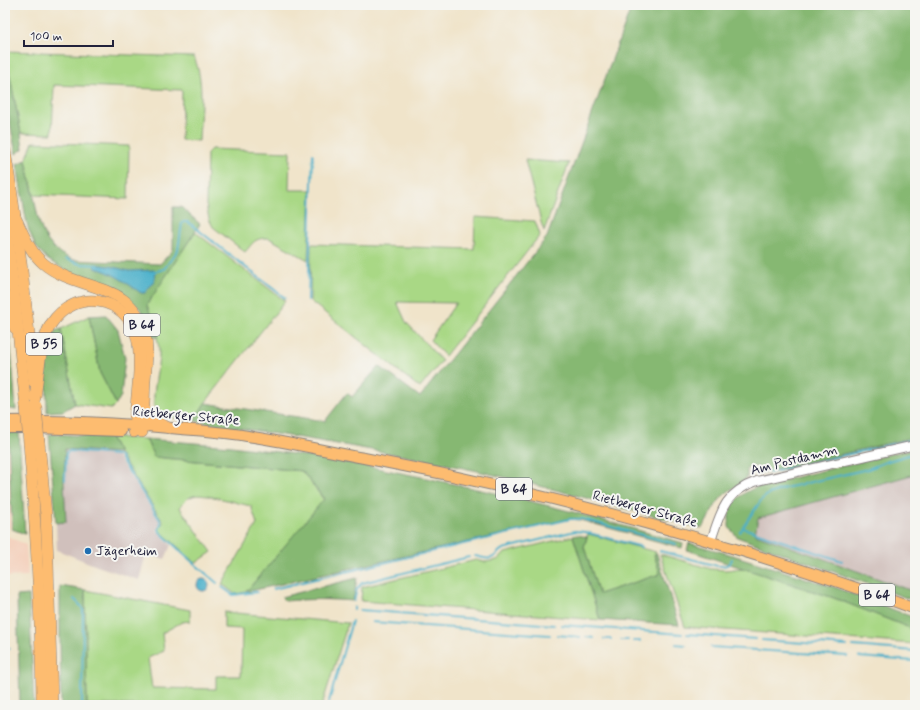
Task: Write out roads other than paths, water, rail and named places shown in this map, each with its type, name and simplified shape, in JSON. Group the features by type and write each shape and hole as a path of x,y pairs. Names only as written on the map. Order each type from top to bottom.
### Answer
{"highway":[{"name":"B 64","path":"5,151 10,217 31,250 46,266 57,273 118,296 131,306 138,314 144,328 147,343 144,409 138,428"},
{"name":"B 55","path":"10,217 19,336 32,404"},
{"name":"B 55","path":"10,217 29,335 44,604 52,705"},
{"name":"B 55","path":"32,404 46,335 55,318 61,312 76,303 93,300 102,302 119,309 126,316 135,330 139,358 138,428"},
{"name":"B 55","path":"5,308 19,336"},
{"name":"B 64","path":"144,409 151,419 169,428"},
{"name":"B 55","path":"42,705 44,604"}],"main road":[{"name":"Rietberger Straße","path":"5,421 42,420 138,428 362,458"},
{"name":"Rietberger Straße","path":"5,428 169,428 235,434 426,470 521,491 688,535 838,582 915,609"}],"street":[{"name":"Am Postdamm","path":"711,542 725,505 735,493 746,485 765,479 915,445"}],"water":[{"path":"95,264 129,271 155,270 156,273 153,282 145,293 141,293 113,275 95,268"},
{"path":"201,579 205,579 209,585 205,591 201,591 197,587 197,583"}],"waterway":[{"path":"308,300 313,154"},
{"path":"154,272 164,269 178,250 182,223 188,222 285,298"},
{"path":"66,259 80,264 98,265"},
{"path":"769,473 915,439"},
{"path":"65,480 67,452 70,451 119,456 160,520 160,532 217,583"},
{"path":"740,532 762,499 769,494 785,488 868,469 915,453"},
{"path":"273,589 570,519 582,519 676,544"},
{"path":"743,528 842,561"},
{"path":"475,556 490,558 495,556 503,549 575,531 585,532 642,547"},
{"path":"660,551 718,566 726,565 730,563 732,559"},
{"path":"354,601 357,589 362,583 469,557"},
{"path":"222,587 233,595 257,592"},
{"path":"74,599 83,610 82,705"},
{"path":"360,610 554,625"},
{"path":"328,705 352,621"},
{"path":"372,622 550,635"},
{"path":"561,625 682,634"},
{"path":"687,634 756,639"},
{"path":"557,635 580,637"},
{"path":"586,637 594,638"},
{"path":"604,639 611,639"},
{"path":"621,640 628,640"},
{"path":"762,640 847,646"},
{"path":"633,641 640,641"},
{"path":"676,644 686,645"},
{"path":"853,646 915,651"},
{"path":"711,647 847,656"},
{"path":"5,652 10,648"},
{"path":"859,657 915,661"}],"place":[{"name":"Jägerheim","path":"88,551"}]}
